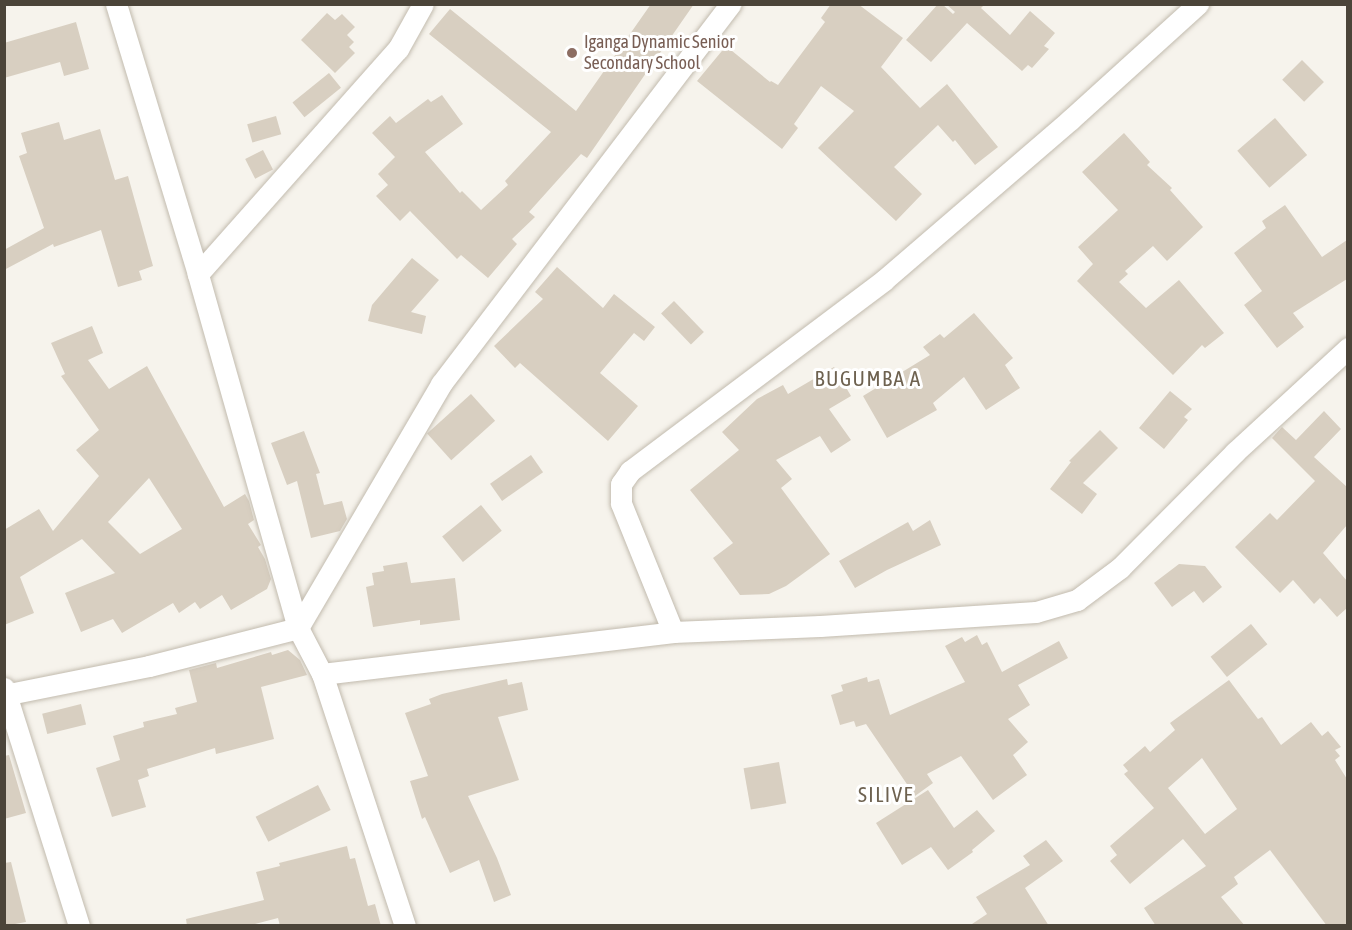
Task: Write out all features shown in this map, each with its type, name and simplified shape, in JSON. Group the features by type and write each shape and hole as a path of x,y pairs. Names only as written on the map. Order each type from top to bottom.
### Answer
{"street":[{"path":"116,4 198,274 298,628 322,675 405,926"},
{"path":"198,274 398,50 423,4"},
{"path":"79,926 5,693 150,666 298,628 441,384 731,4"},
{"path":"673,632 621,503 621,484 630,471 884,280 1070,120 1198,4"},
{"path":"322,675 673,632 820,626 1036,612 1077,600 1120,568 1235,452 1347,348"}],"building":[{"path":"651,4 694,4 587,158 581,154 529,212 535,217 512,239 517,244 488,278 461,255 457,259 410,211 400,221 376,196 388,185 378,174 395,157 372,133 390,116 396,123 428,99 431,102 442,95 463,124 425,152 460,193 462,191 481,210 508,185 505,181 551,132 429,34 450,9 576,111"},
{"path":"831,4 858,4 903,38 881,67 920,108 947,84 998,147 975,165 955,140 953,142 938,125 894,167 922,194 896,221 818,148 854,111 821,86 794,124 798,128 782,149 697,81 726,46 770,82 778,85 825,22 821,18"},
{"path":"938,4 942,4 953,14 955,12 946,4 985,4 981,8 1010,35 1030,11 1055,33 1044,46 1049,49 1032,68 1028,65 1022,71 967,23 931,62 906,40"},
{"path":"327,13 335,20 342,14 355,27 347,35 354,42 349,47 355,53 335,73 301,40"},
{"path":"76,22 89,69 64,76 60,62 4,78 4,43"},
{"path":"1302,60 1324,82 1304,102 1282,80"},
{"path":"329,73 341,88 304,117 292,103"},
{"path":"276,116 281,134 252,143 247,124"},
{"path":"1275,118 1307,155 1269,188 1237,151"},
{"path":"59,122 64,140 100,129 115,180 128,176 153,266 139,271 142,280 118,287 101,230 54,247 53,244 4,270 4,250 44,228 19,156 27,153 21,133"},
{"path":"1124,133 1150,162 1147,165 1172,188 1170,190 1203,227 1167,261 1153,246 1125,271 1128,274 1119,282 1146,308 1179,280 1224,333 1205,348 1202,345 1173,375 1077,281 1093,264 1078,247 1118,210 1082,172"},
{"path":"263,150 273,170 255,179 245,159"},
{"path":"1285,205 1322,257 1347,240 1347,279 1293,313 1304,327 1277,348 1244,305 1262,291 1234,253 1266,228 1262,221"},
{"path":"412,258 439,280 411,312 426,316 422,334 368,321 372,305"},
{"path":"557,267 603,308 614,294 655,327 644,341 634,333 600,373 638,406 608,441 520,363 515,368 494,346 543,299 535,292"},
{"path":"674,301 704,332 691,344 661,314"},
{"path":"974,313 1013,358 1005,365 1020,388 986,410 964,377 933,403 937,410 887,438 863,396 930,355 923,347 940,334 944,338"},
{"path":"92,326 103,353 88,360 109,389 147,366 224,507 245,494 249,501 254,520 248,524 261,545 258,547 265,559 271,579 267,589 231,610 222,595 200,609 195,602 179,613 173,603 122,633 113,619 81,632 65,593 115,573 82,539 20,577 34,613 4,625 4,530 39,509 53,531 99,476 76,450 99,430 61,376 65,374 51,343","holes":["149,478 182,529 140,554 108,522"]},
{"path":"834,367 851,396 829,409 851,440 831,453 820,436 776,460 792,479 781,488 830,554 786,586 769,594 740,595 713,558 733,543 690,490 739,450 722,432 757,399 783,385 788,394"},
{"path":"1170,391 1192,409 1184,417 1188,420 1164,449 1139,428"},
{"path":"471,394 495,421 451,460 427,433"},
{"path":"1324,411 1341,429 1314,457 1347,487 1347,525 1323,553 1347,581 1347,608 1337,617 1320,598 1314,604 1293,580 1280,593 1235,547 1270,513 1277,520 1315,481 1272,438 1282,427 1296,440"},
{"path":"1100,430 1118,448 1083,483 1097,494 1082,514 1050,489 1071,462 1069,461"},
{"path":"304,431 320,473 316,474 324,505 342,501 347,519 340,531 311,538 297,481 287,485 271,443"},
{"path":"531,455 543,472 502,501 490,484"},
{"path":"481,505 502,531 463,562 442,536"},
{"path":"930,520 941,545 855,588 839,561 908,522 913,531"},
{"path":"407,562 411,583 455,578 460,620 420,625 420,620 373,627 366,587 374,585 372,573 384,571 383,566"},
{"path":"1179,564 1205,566 1222,587 1203,603 1194,591 1172,607 1154,583"},
{"path":"1251,624 1267,644 1227,677 1211,657"},
{"path":"977,635 982,645 987,642 1002,672 1059,641 1068,658 1018,685 1030,705 1008,719 1028,742 1013,755 1027,775 993,800 961,756 927,774 933,783 915,796 866,724 856,727 854,721 840,725 831,695 843,691 841,685 867,677 868,682 879,679 890,715 965,682 945,646 962,637 965,642"},
{"path":"288,650 300,660 307,675 261,687 274,739 216,754 215,748 147,769 149,776 138,780 146,807 112,817 96,768 120,760 113,736 144,727 143,722 177,714 175,708 197,702 189,670 216,663 217,668 271,652 272,655"},
{"path":"507,679 508,685 522,682 528,710 498,717 519,780 468,796 497,858 511,895 494,902 479,860 450,873 425,817 422,819 410,781 428,776 405,713 431,704 429,699 442,694"},
{"path":"1229,680 1258,719 1262,717 1281,745 1311,722 1322,736 1328,731 1341,747 1335,750 1340,756 1335,760 1347,779 1347,926 1327,926 1270,850 1234,877 1238,884 1221,897 1245,926 1156,926 1144,908 1206,866 1183,839 1130,884 1110,861 1117,855 1110,846 1154,808 1124,774 1128,771 1123,765 1145,746 1150,752 1175,730 1170,723","holes":["1202,758 1237,809 1205,834 1168,788"]},
{"path":"81,704 86,724 47,734 42,714"},
{"path":"9,755 26,813 4,819 4,756"},
{"path":"779,762 786,803 751,810 744,768"},
{"path":"318,785 331,810 268,842 256,817"},
{"path":"928,790 954,828 977,810 995,831 972,850 973,852 948,870 931,847 902,865 876,823"},
{"path":"1046,840 1063,861 1025,888 1049,926 969,926 987,914 976,897 1030,865 1023,856"},
{"path":"347,846 350,859 355,858 368,906 375,904 381,926 280,926 278,918 247,926 187,926 186,919 264,900 256,872 280,866 279,863"},
{"path":"11,862 26,922 4,926 4,863"}],"place":[{"name":"Iganga Dynamic Senior Secondary School","path":"572,53"}],"district":[{"name":"BUGUMBA A","path":"868,378"},
{"name":"SILIVE","path":"886,794"}]}
